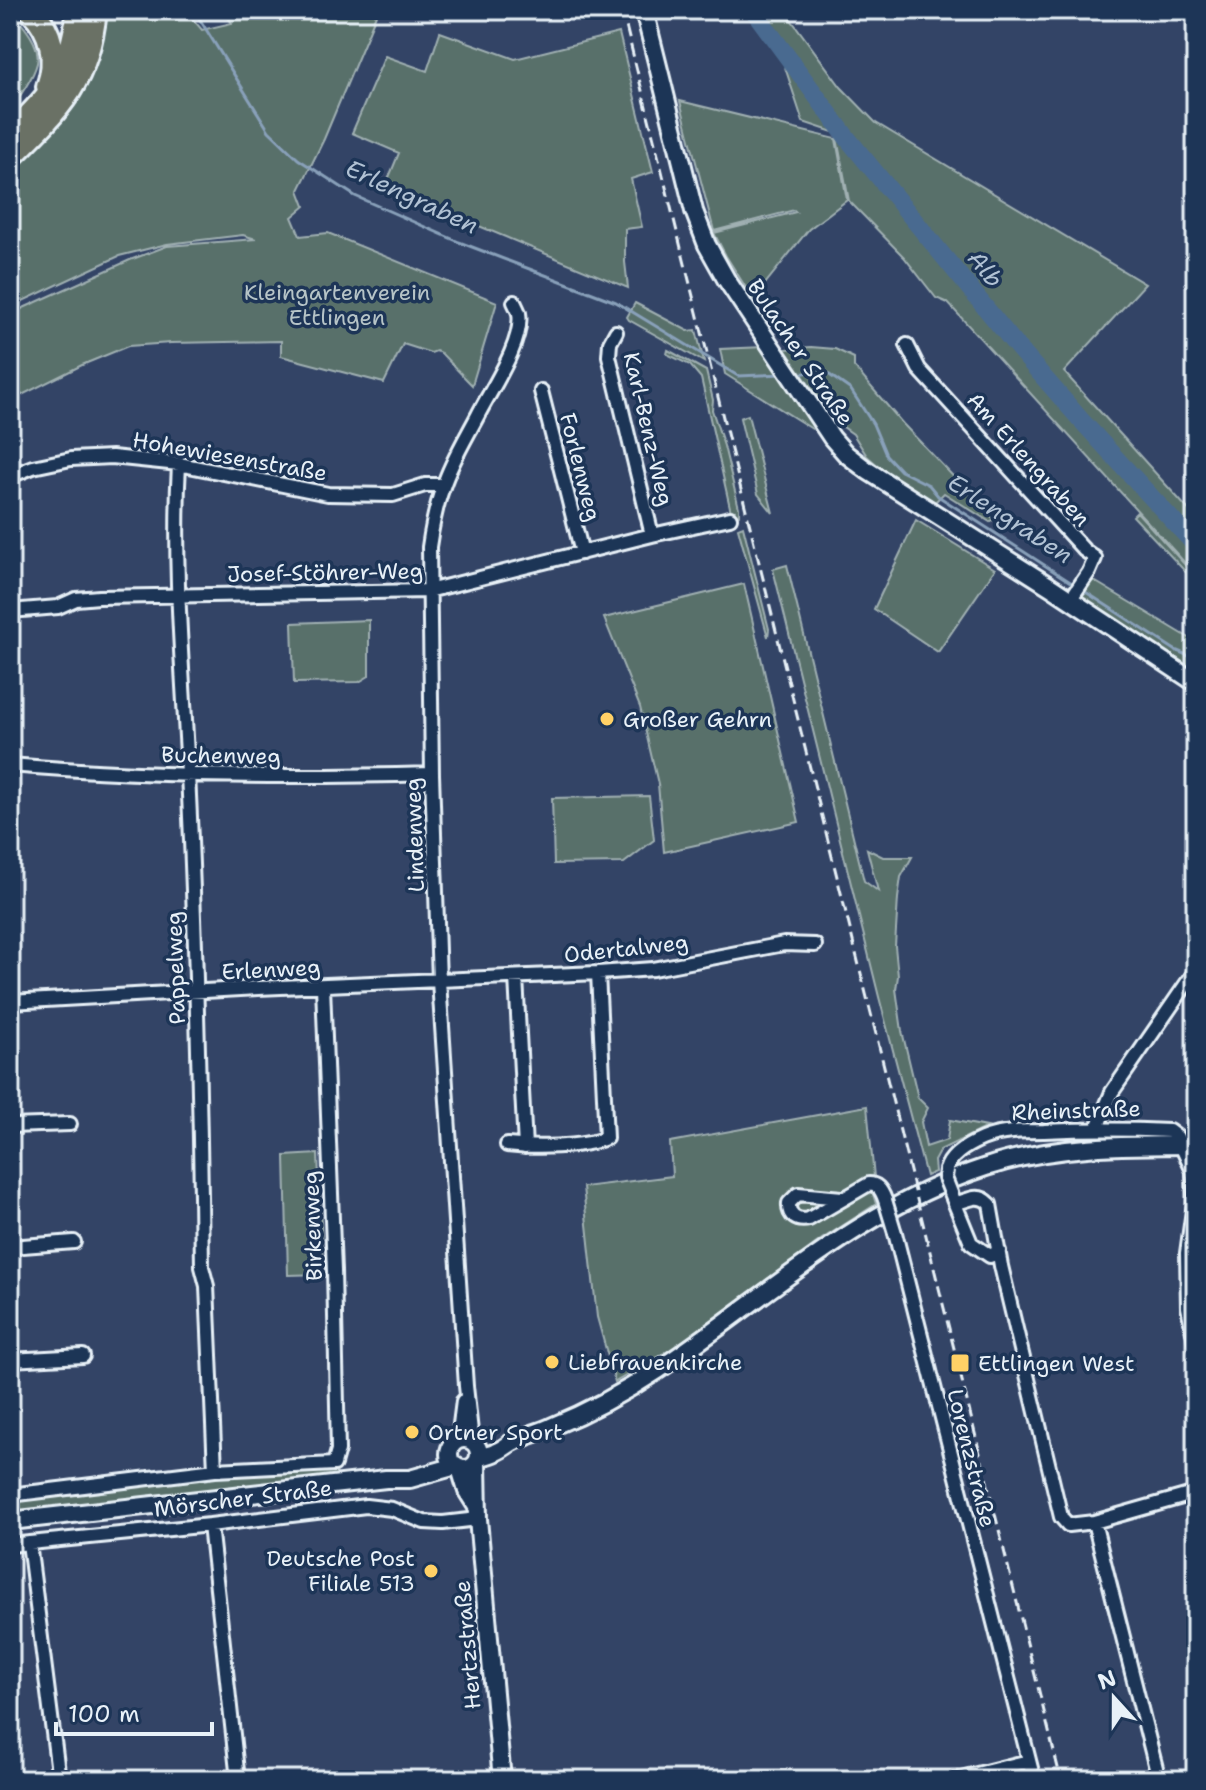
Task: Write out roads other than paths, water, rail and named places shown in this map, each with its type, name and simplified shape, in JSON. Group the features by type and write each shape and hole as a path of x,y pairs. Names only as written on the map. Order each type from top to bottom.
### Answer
{"highway":[{"path":"31,10 48,34 53,62 47,89 33,112"},
{"path":"10,135 49,95 66,66 72,51 79,10"},
{"path":"10,157 42,126 71,91 89,47 95,10"}],"main road":[{"name":"Bulacher Straße","path":"644,10 694,211 707,245 726,279 832,438 856,463 1073,596 1196,683"},
{"name":"Rheinstraße","path":"866,1222 909,1199 987,1167 1027,1157 1106,1146 1188,1145"},
{"name":"Mörscher Straße","path":"10,1521 386,1479 410,1479 466,1454 498,1452 513,1441 553,1426 657,1371 866,1222"},
{"name":"Hertzstraße","path":"466,1454 477,1513 502,1780"}],"street":[{"name":"Lindenweg","path":"466,1454 466,1386 439,981 429,547 443,485 508,360 519,322 519,312 514,302"},
{"name":"Karl-Benz-Weg","path":"616,332 610,343 609,356 652,535"},
{"name":"Am Erlengraben","path":"907,345 919,369 1084,550 1095,558 1073,596"},
{"name":"Forlenweg","path":"541,391 582,553"},
{"name":"Hohewiesenstraße","path":"10,476 33,467 71,459 112,457 179,464 328,494 393,495 425,485 443,485"},
{"name":"Pappelweg","path":"179,464 176,547 196,993 202,1267 207,1286 215,1470"},
{"name":"Josef-Stöhrer-Weg","path":"10,611 58,607 76,599 428,591 730,518"},
{"name":"Buchenweg","path":"10,765 188,775 334,777 432,774"},
{"name":"Odertalweg","path":"439,981 653,969 784,944 815,945"},
{"path":"1097,1128 1112,1092 1196,970"},
{"path":"507,1145 525,1147 595,1143 606,1138 598,973"},
{"path":"516,977 525,1147"},
{"name":"Erlenweg","path":"10,1002 439,981"},
{"name":"Birkenweg","path":"323,986 334,1271 338,1450 334,1464"},
{"path":"10,1126 70,1124"},
{"name":"Rheinstraße","path":"999,1251 990,1256 971,1243 945,1178 950,1161 956,1154 984,1138 1012,1132 1097,1128 1169,1131 1188,1145"},
{"path":"1188,1145 1196,1195 1187,1253 1188,1307 1196,1346"},
{"name":"Lorenzstraße","path":"842,1198 874,1184 885,1200 1034,1780"},
{"path":"954,1201 979,1196 990,1204 1028,1383 1061,1517 1068,1525 1094,1522 1196,1493"},
{"path":"10,1247 74,1242"},
{"path":"10,1360 83,1356"},
{"name":"Mörscher Straße","path":"10,1495 215,1470 334,1464"},
{"name":"Mörscher Straße","path":"10,1545 366,1506 385,1507 434,1524 477,1513"},
{"path":"1094,1522 1159,1780"},
{"path":"210,1525 238,1780"},
{"path":"29,1543 59,1780"},
{"path":"953,1780 1029,1761"}],"waterway":[{"name":"Erlengraben","path":"194,10 269,131 298,159 355,196 459,242 616,302 738,376 784,374"},
{"name":"Alb","path":"753,10 848,139 1019,349 1196,546"},
{"name":"Erlengraben","path":"795,374 821,369 851,390 873,424 886,455 901,471 929,485 938,496 1075,585"},
{"name":"Erlengraben","path":"1081,589 1175,650 1196,659"}],"railway":[{"path":"622,10 1061,1780"}],"place":[{"name":"Großer Gehrn","path":"607,719"},
{"name":"Liebfrauenkirche","path":"552,1362"},
{"name":"Ettlingen West","path":"960,1363"},
{"name":"Ortner Sport","path":"412,1432"},
{"name":"Deutsche Post Filiale 513","path":"431,1571"}],"park label":[{"name":"Kleingartenverein Ettlingen","path":"337,304"}]}
